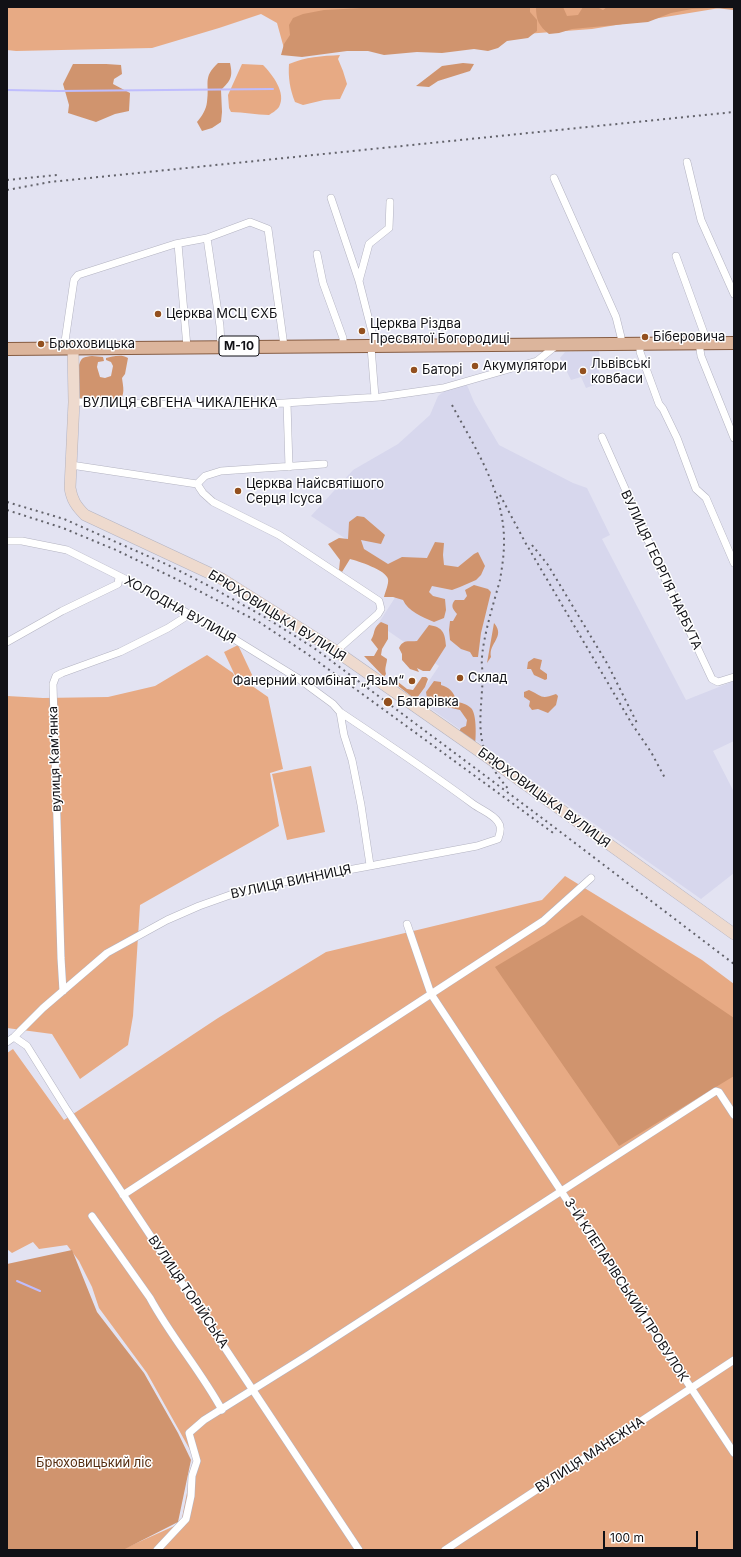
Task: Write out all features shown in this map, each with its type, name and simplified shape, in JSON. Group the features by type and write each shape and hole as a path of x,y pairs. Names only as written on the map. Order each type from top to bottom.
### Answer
{"main road":[{"name":"М-10","path":"7,349 221,346 373,347 734,343"},
{"name":"БРЮХОВИЦЬКА ВУЛИЦЯ","path":"68,348 74,402 70,488 72,500 77,508 85,515 222,579 336,651 733,932"}],"street":[{"path":"687,162 701,220 734,294"},
{"path":"554,178 616,317 621,337 621,344"},
{"path":"331,198 359,281 374,340 375,397"},
{"path":"359,281 368,244 388,228 390,202"},
{"path":"68,348 74,280 78,275 178,244 207,238 250,222 268,229 284,346"},
{"path":"207,238 220,326 221,346"},
{"path":"178,244 187,347"},
{"path":"317,254 323,283 343,338 343,347"},
{"path":"676,256 705,336 702,343 701,356 734,438"},
{"path":"640,344 640,352 660,404 677,438 696,489 706,498 734,563"},
{"name":"ВУЛИЦЯ ЄВГЕНА ЧИКАЛЕНКА","path":"74,402 236,406 375,397 450,386 537,360 558,345"},
{"name":"ВУЛИЦЯ ЄВГЕНА ЧИКАЛЕНКА","path":"287,403 289,467"},
{"name":"ВУЛИЦЯ ГЕОРГІЯ НАРБУТА","path":"602,437 712,680 718,682 734,677"},
{"path":"197,484 205,476 221,471 324,464"},
{"path":"71,465 197,484 203,493 213,502 279,535 379,601 381,609 378,614 336,651"},
{"name":"ХОЛОДНА ВУЛИЦЯ","path":"7,541 22,541 67,550 135,584 234,639 299,679 333,704 340,712 494,817 500,824 500,834 498,839"},
{"path":"7,642 62,611 118,584 119,577"},
{"name":"вулиця Камʼянка","path":"63,991 53,684 56,676 62,672 120,652 168,628 190,614"},
{"path":"340,712 361,805 370,865"},
{"name":"ВУЛИЦЯ ВИННИЦЯ","path":"7,1042 107,953 167,920 199,906 230,895 273,884 477,846 498,839"},
{"path":"123,1194 543,921 591,878"},
{"name":"3-Й КЛЕПАРІВСЬКИЙ ПРОВУЛОК","path":"407,924 431,994 734,1453"},
{"name":"ВУЛИЦЯ ТОРІЙСЬКА","path":"14,1037 26,1046 359,1550"},
{"path":"157,1550 186,1519 191,1496 192,1476 197,1461 189,1433 204,1420 222,1410 716,1091 719,1092 734,1115"},
{"path":"92,1216 150,1298 222,1410"},
{"name":"ВУЛИЦЯ МАНЕЖНА","path":"445,1550 734,1360"}],"shaded area":[{"path":"7,7 726,7 592,29 285,52 277,23 261,14 152,48 7,50"},
{"path":"340,55 338,59 347,84 340,99 324,100 303,105 295,102 290,83 289,64 307,58"},
{"path":"242,64 263,65 277,84 280,90 281,102 279,107 269,115 231,112 229,108 228,95"},
{"name":"Львівські ковбаси","path":"599,351 601,364 597,366 603,382 586,388 581,377 571,380 560,358 565,352"},
{"path":"467,385 474,402 499,445 573,483 587,488 610,535 602,539 686,700 734,681 734,741 713,751 734,792 734,873 701,899 417,699 439,666 378,624 407,579 311,516 353,470 398,444 430,415 438,396 447,389"},
{"path":"238,645 254,679 240,686 224,652"},
{"path":"207,655 233,673 239,686 248,683 268,697 283,769 270,773 279,826 140,905 133,1016 128,1045 80,1079 52,1034 7,1028 7,696 43,698 108,697 155,686"},
{"path":"311,766 325,832 287,840 272,774"},
{"path":"565,876 702,960 734,984 734,1550 121,1550 181,1523 194,1457 147,1373 99,1308 92,1287 79,1261 67,1245 39,1249 33,1242 12,1253 7,1249 7,1053 13,1049 64,1120 218,1018 326,952 542,900"}],"green space":[{"path":"381,7 530,7 530,12 537,20 537,31 528,38 507,41 498,48 488,51 474,49 442,53 417,52 384,55 368,51 347,51 302,57 281,55 284,44 290,35 289,25 293,18 303,14 324,10"},
{"path":"536,7 563,7 567,16 578,15 583,7 597,7 603,10 607,7 734,7 734,10 715,8 692,9 671,13 648,22 572,29 549,34 539,22"},
{"path":"218,63 230,63 231,72 229,81 221,90 221,122 212,128 202,131 197,122 204,113 206,105 208,95 208,77"},
{"path":"463,63 474,64 470,71 438,81 429,87 416,86 442,66"},
{"path":"73,64 121,65 122,74 114,79 113,84 130,93 129,111 115,114 96,122 68,113 69,105 63,84"},
{"path":"92,356 103,357 104,361 98,362 97,367 100,377 105,378 111,376 113,366 111,362 106,360 106,358 120,356 128,358 125,374 122,378 123,394 118,402 78,399 78,371 80,361 83,358"},
{"path":"357,516 364,517 385,535 381,544 361,540 364,549 388,564 402,557 427,558 435,542 444,543 444,565 458,567 478,552 485,566 481,575 476,580 460,587 452,590 432,586 429,592 433,596 445,599 446,610 444,618 434,622 420,616 408,607 403,600 393,597 384,597 388,579 377,569 350,559 342,572 339,570 340,560 328,544 339,538 348,539 349,522"},
{"path":"474,585 488,589 491,592 481,633 478,657 473,657 470,652 461,649 450,640 449,630 450,621 453,621 457,614 454,611 453,602 455,600 464,600 467,596 465,590"},
{"path":"381,622 388,625 388,639 382,649 381,655 387,659 385,668 386,674 384,677 364,656 374,656 378,649 371,640 375,629"},
{"path":"494,623 497,628 498,636 492,648 491,657 487,663"},
{"path":"429,625 437,627 442,631 446,646 430,671 423,671 417,668 419,672 410,669 402,660 402,654 399,648 404,642 417,641"},
{"path":"534,658 542,660 540,669 547,674 547,679 545,680 534,675 531,669 527,669 528,662"},
{"path":"422,677 426,677 428,679 425,687 417,698 411,696 393,682 393,678 407,689 413,690"},
{"path":"434,681 441,682 441,685 453,693 456,701 468,706 473,711 476,726 475,746 458,733 461,728 466,726 467,720 460,710 447,707 435,707 433,701 427,698 426,692"},
{"path":"529,690 544,697 556,694 558,696 556,705 548,713 538,709 532,710 529,706 530,701 524,697 524,692"},
{"path":"582,915 734,1018 734,1076 619,1146 495,967"},
{"name":"Брюховицький ліс","path":"72,1250 97,1312 144,1373 178,1433 191,1460 178,1522 123,1550 7,1550 7,1264"}],"waterway":[{"path":"7,90 273,89"},
{"path":"17,1281 40,1291"}],"railway":[{"path":"7,190 50,182 734,112"},
{"path":"7,180 57,175"},
{"path":"452,405 487,471 500,506 503,524 504,548 501,575 487,626 482,653 483,672 480,722 481,735 489,761 510,791"},
{"path":"500,495 525,542 632,724 651,752 666,780"},
{"path":"7,502 64,519 168,565 263,616 314,648 550,824 734,964"},
{"path":"7,510 63,528 116,550 259,622 306,653 556,835"},
{"path":"532,545 548,565 608,665 637,723"}],"place":[{"name":"Церква МСЦ ЄХБ","path":"158,314"},
{"name":"Церква Різдва Пресвятої Богородиці","path":"362,331"},
{"name":"Біберовича","path":"645,337"},
{"name":"Брюховицька","path":"41,344"},
{"name":"Акумулятори","path":"475,366"},
{"name":"Баторі","path":"414,370"},
{"name":"Львівські ковбаси","path":"583,371"},
{"name":"Церква Найсвятішого Серця Ісуса","path":"238,491"},
{"name":"Склад","path":"460,678"},
{"name":"Фанерний комбінат „Язьм“","path":"412,681"},
{"name":"Батарівка","path":"388,702"}]}
